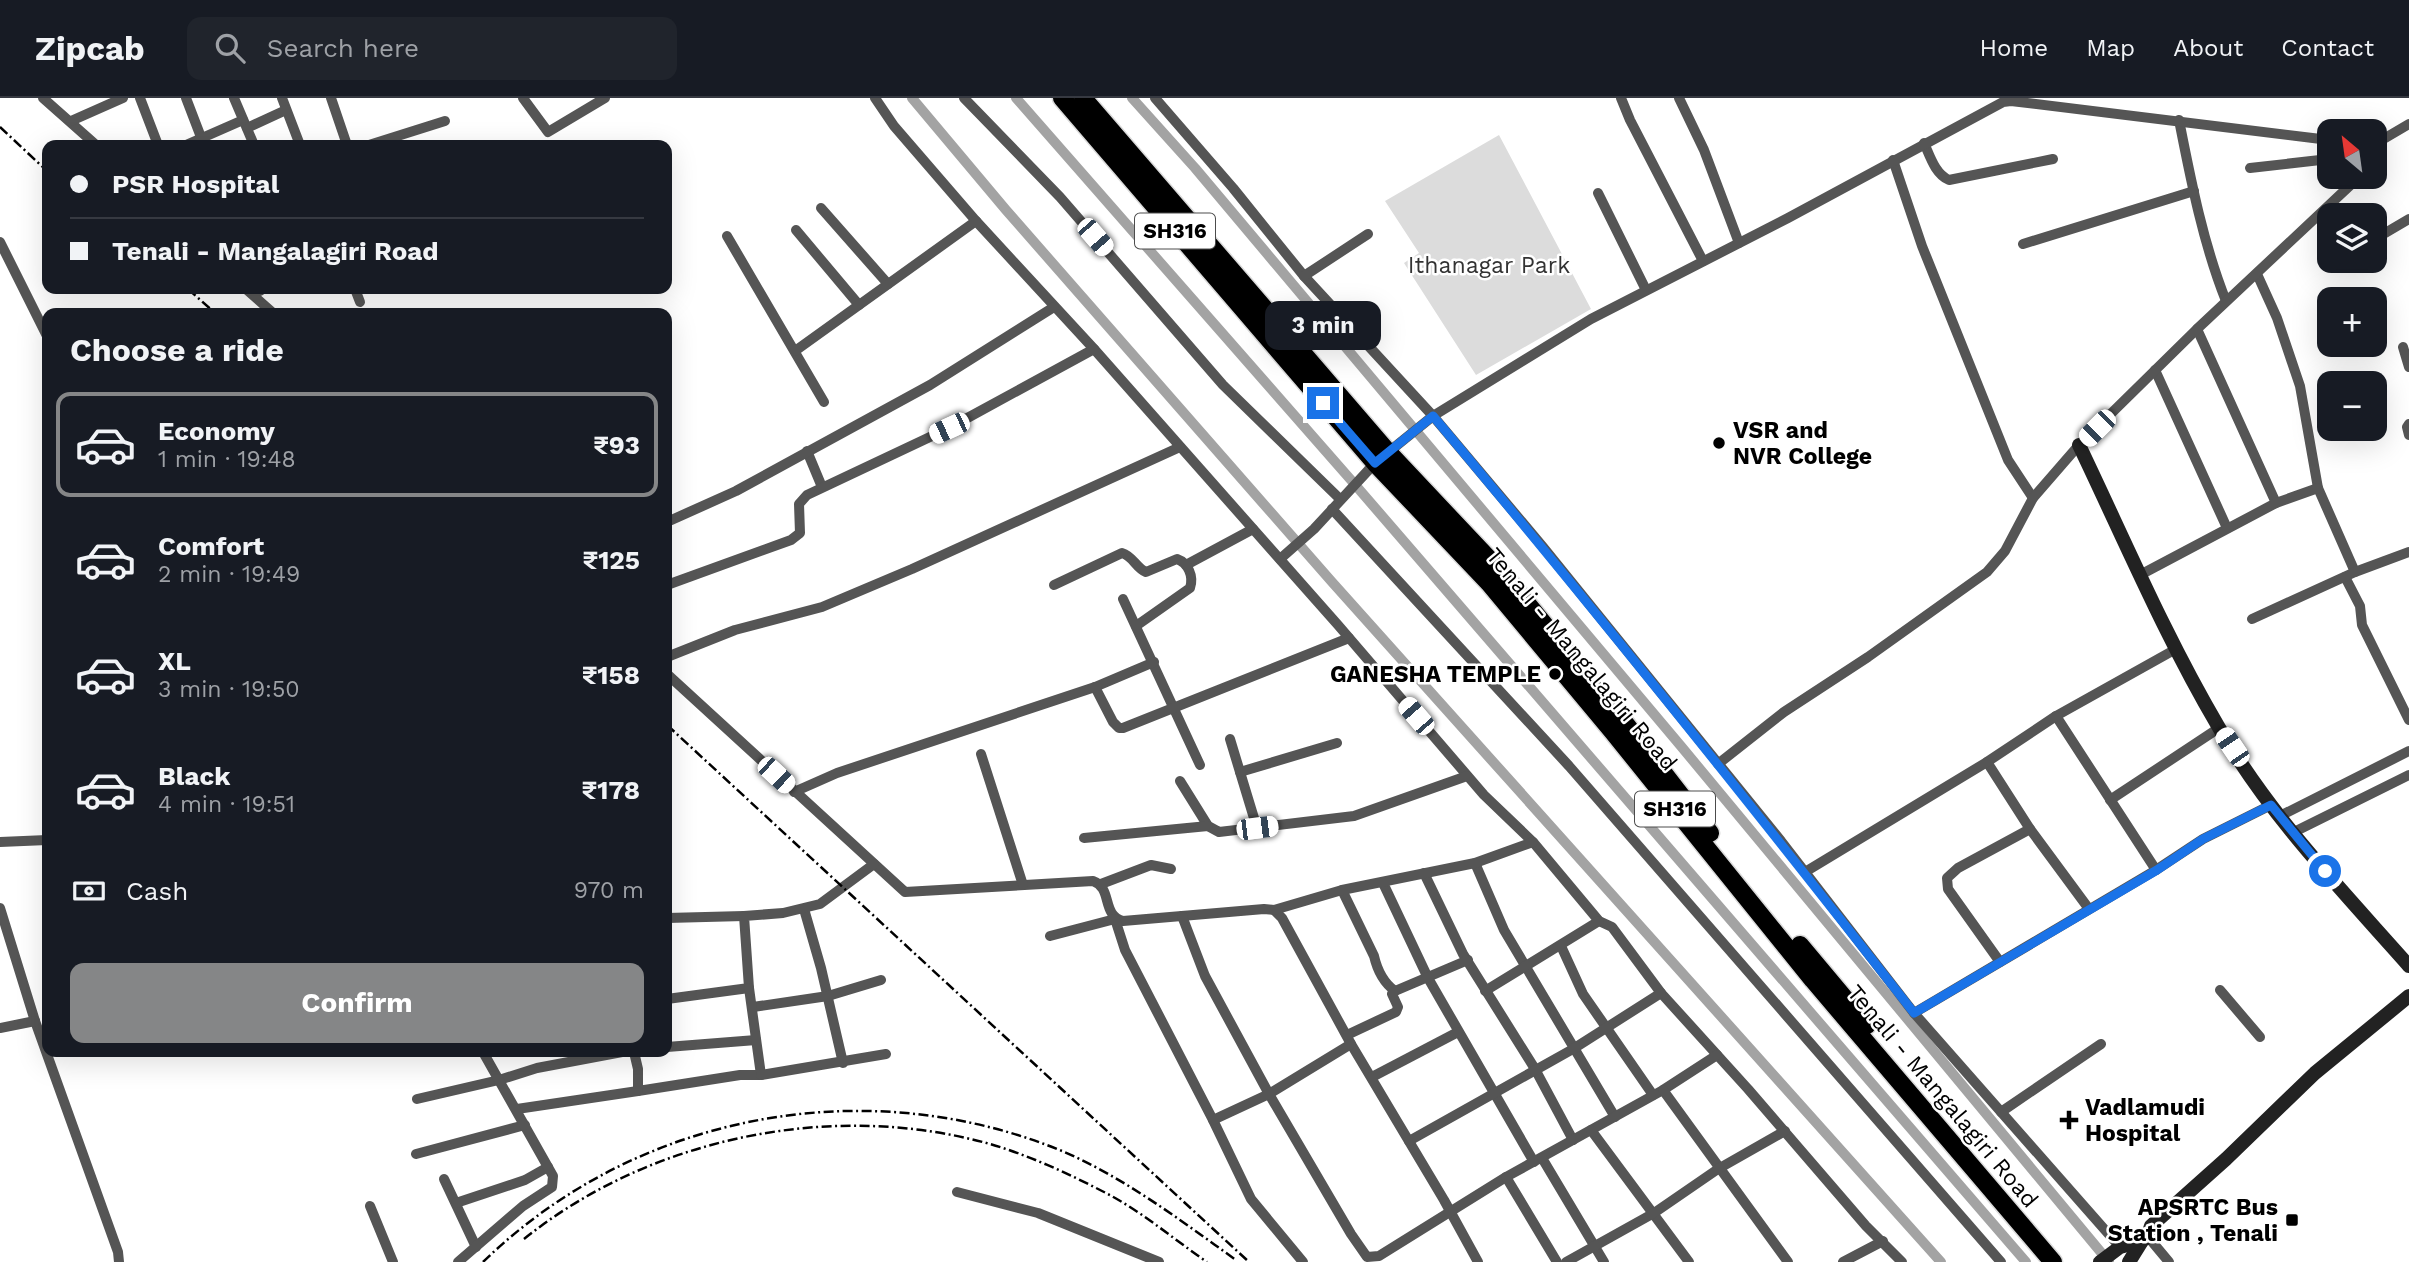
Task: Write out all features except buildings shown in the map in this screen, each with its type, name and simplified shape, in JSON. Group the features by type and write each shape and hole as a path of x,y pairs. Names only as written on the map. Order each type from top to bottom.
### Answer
{"main road":[{"name":"Tenali - Mangalagiri Road","path":"1062,98 1382,458 1503,574 1796,940 2068,1262"},
{"name":"Tenali - Mangalagiri Road","path":"1083,98 1613,732 1813,980 2053,1262"}],"street":[{"path":"43,98 91,140"},
{"path":"71,121 122,98"},
{"path":"140,98 156,140"},
{"path":"186,98 202,140"},
{"path":"234,98 252,140"},
{"path":"282,98 298,140"},
{"path":"331,98 345,140"},
{"path":"523,98 548,132 605,98"},
{"path":"875,98 894,126 976,221 1094,349 1280,559 1484,795 1533,842 1599,921 1612,927 1661,993 1866,1226 1902,1262"},
{"path":"964,98 1060,197 1223,385 1340,499"},
{"path":"1155,98 1304,276 1543,547 1805,872 1914,1013 2117,1249"},
{"path":"1621,98 1703,261"},
{"path":"1679,98 1704,150 1739,243"},
{"path":"1280,559 1314,529 1382,458 1429,419 1591,318 1739,243 2003,100 2074,103 2317,138"},
{"path":"208,140 286,110"},
{"path":"2179,120 2214,269 2226,301"},
{"path":"395,140 445,121"},
{"path":"2387,137 2409,124"},
{"path":"1924,143 1941,176 1949,180 2053,159"},
{"path":"1893,160 1922,246 2008,460 2033,498"},
{"path":"2249,168 2317,160"},
{"path":"1718,764 1784,712 1868,657 1987,572 2006,551 2033,498 2079,446 2197,328 2346,189"},
{"path":"2023,244 2194,191"},
{"path":"1598,193 1646,290"},
{"path":"821,208 888,284"},
{"path":"2387,232 2409,219"},
{"path":"795,351 976,221"},
{"path":"796,230 859,304"},
{"path":"1304,276 1368,234"},
{"path":"727,236 824,402"},
{"path":"0,242 42,326"},
{"path":"2257,274 2277,318 2300,386 2318,488 2350,574 2360,606 2362,625 2409,720"},
{"path":"357,294 360,302"},
{"path":"672,520 736,491 937,381 1054,307"},
{"path":"2197,328 2276,503"},
{"path":"2403,347 2409,368"},
{"path":"672,583 796,537 800,533 801,499 949,428 1094,349"},
{"path":"2155,370 2227,528"},
{"path":"2409,424 2409,435"},
{"path":"2079,446 2176,649 2218,728 2292,833 2409,966"},
{"path":"672,655 735,630 822,607 1180,447"},
{"path":"807,451 822,487"},
{"path":"2140,575 2276,503 2318,488"},
{"path":"1332,509 1569,766 2001,1262"},
{"path":"1186,565 1253,529"},
{"path":"2252,619 2350,574 2409,552"},
{"path":"1054,585 1122,553 1131,557 1140,569 1146,572 1177,559 1186,565 1192,578 1190,588 1136,626"},
{"path":"1123,598 1200,765"},
{"path":"1095,687 1113,722 1119,728 1349,638"},
{"path":"1805,872 1987,762 2056,716 2176,649"},
{"path":"794,792 837,773 1095,687 1154,662"},
{"path":"672,679 905,892 1093,881 1101,884 1151,865 1171,869"},
{"path":"2056,716 2157,870"},
{"path":"2110,800 2218,728"},
{"path":"1230,739 1257,828"},
{"path":"1240,772 1337,743"},
{"path":"1914,1013 2157,870 2203,839 2275,811 2409,751"},
{"path":"981,754 1023,885"},
{"path":"1987,762 2030,829 2089,909"},
{"path":"2292,833 2409,775"},
{"path":"1180,781 1208,826 1219,832 1354,816 1467,776"},
{"path":"1084,838 1208,826"},
{"path":"2000,962 1948,889 1947,878 1958,868 2030,829"},
{"path":"0,842 42,841"},
{"path":"1050,936 1115,919 1123,921 1274,910 1342,890 1475,863 1533,842"},
{"path":"1475,863 1504,930 1615,1117"},
{"path":"672,918 744,916 804,909 820,904 874,864"},
{"path":"1424,873 1485,991 1535,1069 1573,1140"},
{"path":"1383,883 1428,978 1458,1032 1604,1262"},
{"path":"1101,884 1125,950 1213,1120 1240,1180 1258,1210 1303,1262"},
{"path":"1342,890 1376,966 1395,990"},
{"path":"0,908 42,1040"},
{"path":"804,909 843,1063"},
{"path":"1274,910 1282,918 1477,1262"},
{"path":"744,916 749,988 761,1075"},
{"path":"1182,916 1205,976 1269,1094 1350,1234 1367,1257 1379,1256 1506,1177 1615,1117 1717,1055"},
{"path":"1485,991 1599,921"},
{"path":"1561,946 1583,994 1607,1028 1788,1262"},
{"path":"1213,1120 1269,1094 1396,1012 1398,1007 1392,994 1395,990 1468,960"},
{"path":"753,1007 828,996 881,980"},
{"path":"672,998 749,988"},
{"path":"2220,990 2260,1037"},
{"path":"1409,1141 1573,1049 1661,993"},
{"path":"2129,1262 2151,1226 2226,1159 2315,1073 2409,996"},
{"path":"0,1028 35,1021"},
{"path":"1372,1077 1458,1032"},
{"path":"672,1047 756,1040"},
{"path":"2001,1112 2101,1044"},
{"path":"517,1110 740,1075 761,1075 843,1063 886,1054"},
{"path":"48,1057 118,1252 119,1262"},
{"path":"458,1262 523,1206 552,1187 553,1176 486,1057"},
{"path":"417,1099 499,1080 537,1068 595,1057"},
{"path":"635,1057 638,1091"},
{"path":"416,1154 525,1125"},
{"path":"1591,1130 1689,1262"},
{"path":"1566,1262 1654,1213 1718,1169 1785,1131"},
{"path":"456,1203 525,1180 548,1167"},
{"path":"1506,1177 1557,1262"},
{"path":"444,1179 476,1247"},
{"path":"957,1192 1038,1213 1159,1262"},
{"path":"370,1206 393,1262"},
{"path":"2100,1262 2117,1249 2144,1240"},
{"path":"2144,1240 2169,1262"},
{"path":"1843,1262 1883,1241"}],"green space":[{"name":"Ithanagar Park","path":"1499,135 1591,309 1476,375 1404,263 1419,253 1385,201"}],"waterway":[{"path":"912,98 1006,210 1332,582 1941,1262"},
{"path":"1016,98 1351,480 2026,1262"},
{"path":"1132,98 1195,168 1680,745 2109,1262"}],"railway":[{"path":"0,127 42,166"},
{"path":"194,294 209,308"},
{"path":"672,730 1249,1262"},
{"path":"483,1262 543,1211 610,1171 681,1140 756,1121 832,1112 910,1113 987,1126 1062,1151 1130,1187 1236,1260"},
{"path":"524,1239 574,1204 628,1175 686,1153 746,1137 807,1128 869,1126 930,1131 990,1144 1033,1159 1116,1199 1143,1215 1207,1262"}],"place":[{"name":"VSR and NVR College","path":"1719,443"},
{"name":"GANESHA TEMPLE","path":"1555,674"},
{"name":"Vadlamudi Hospital","path":"2069,1120"},
{"name":"APSRTC Bus Station , Tenali","path":"2292,1220"}],"route":[{"path":"1323,403 1375,463 1433,416 1543,547 1781,841 1914,1013 2157,870 2203,839 2271,805 2325,871"}]}
